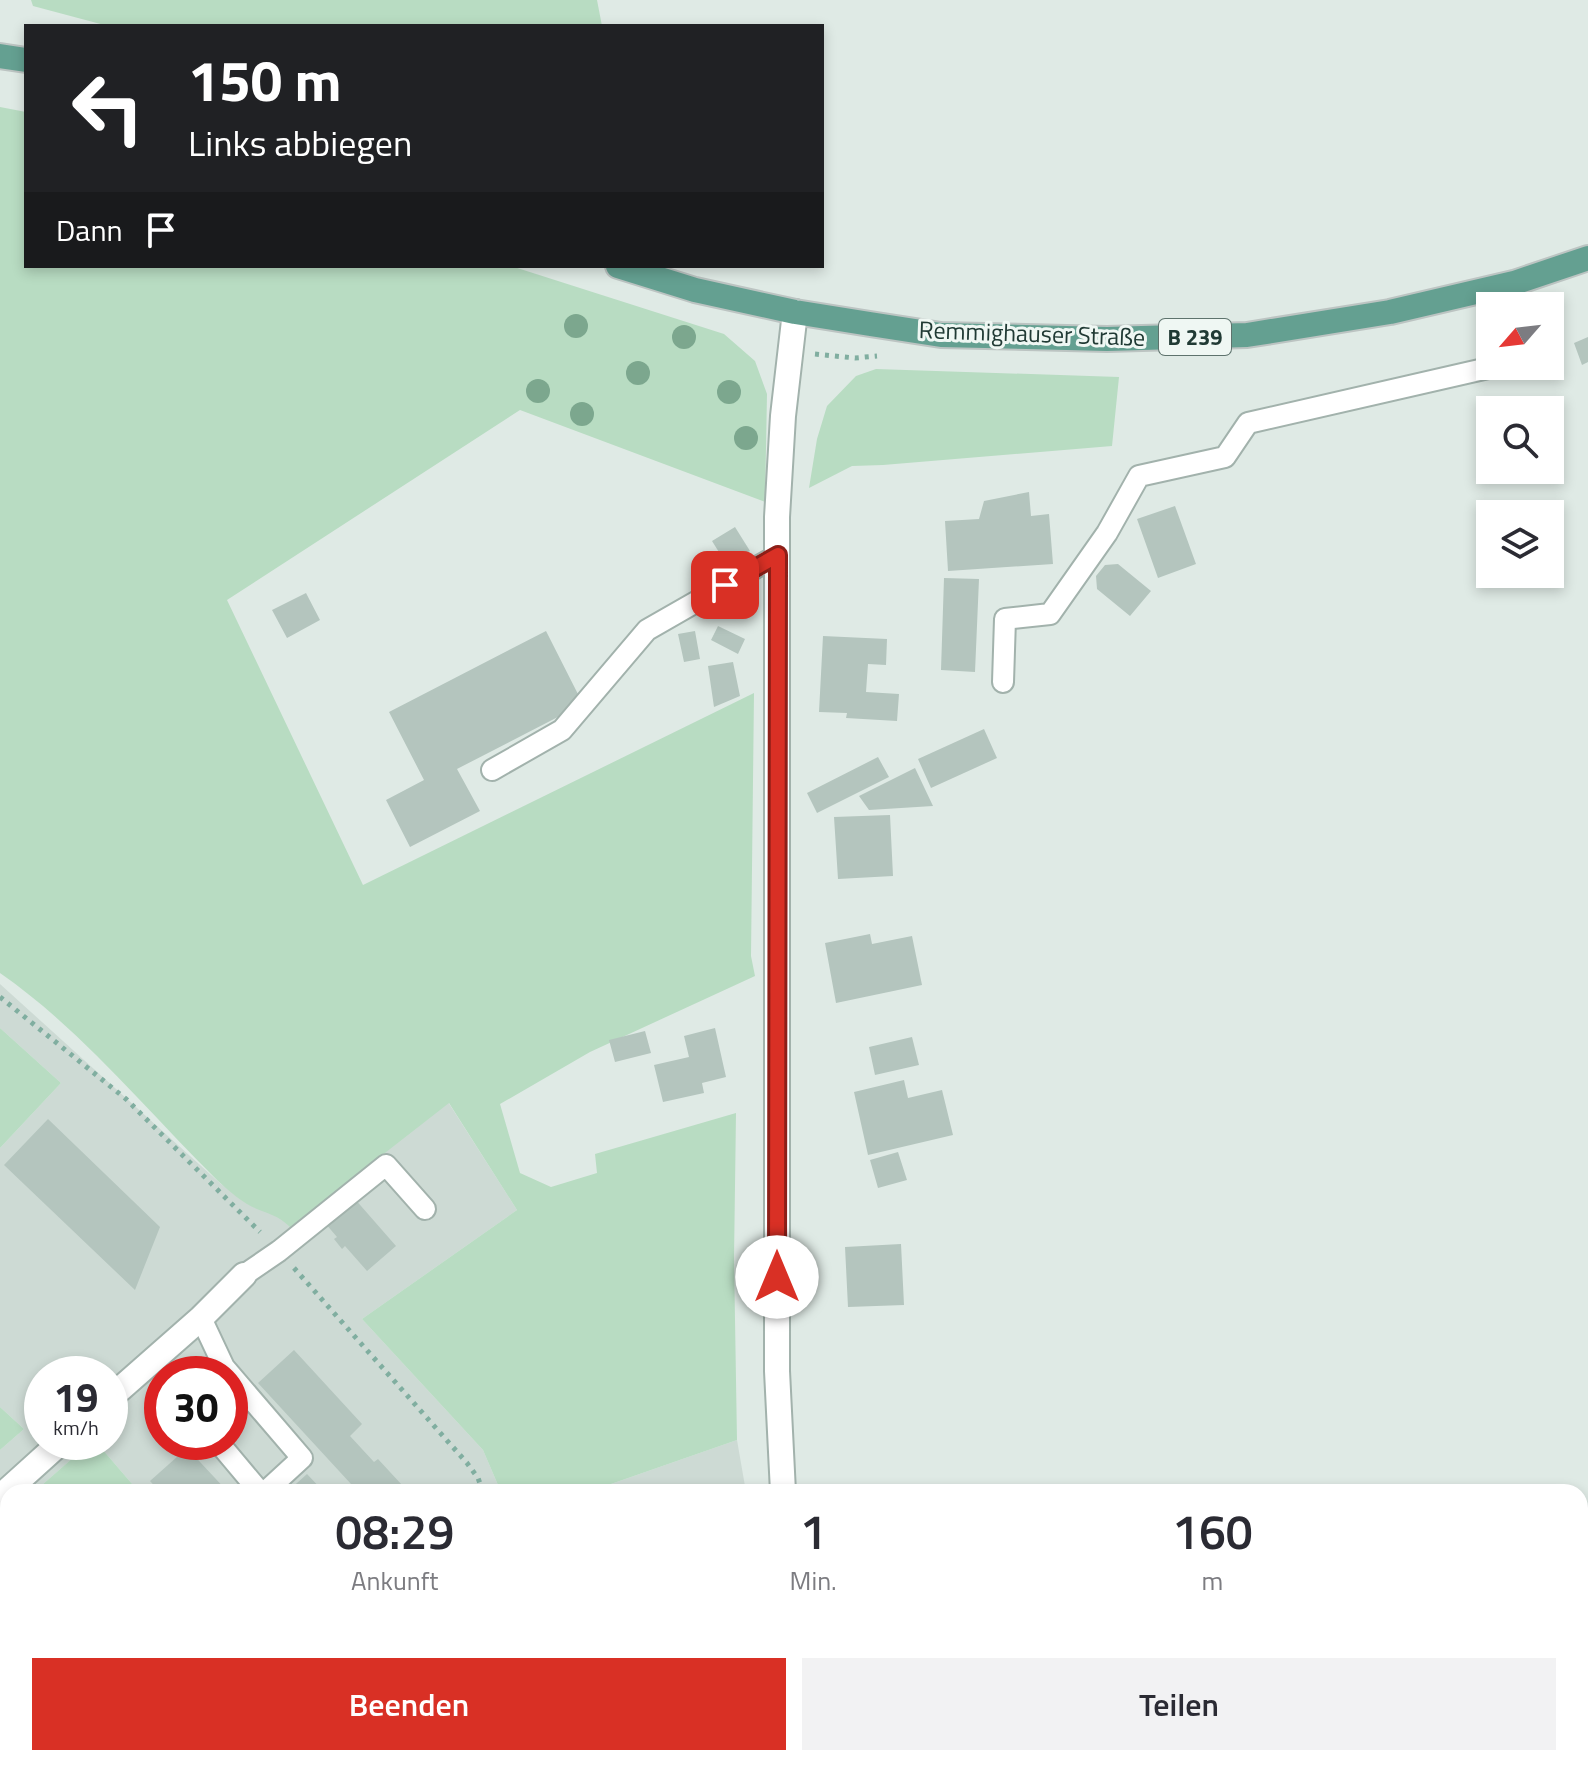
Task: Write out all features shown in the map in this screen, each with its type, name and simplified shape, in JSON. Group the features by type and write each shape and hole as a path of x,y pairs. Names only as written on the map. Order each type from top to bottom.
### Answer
{"main road":[{"path":"0,56 24,60"},
{"name":"Remmighauser Straße","path":"1518,292 1588,258"},
{"name":"Remmighauser Straße","path":"624,268 695,290 795,312 941,335 1107,339 1247,335 1476,300"}],"street":[{"path":"783,1484 777,1371 777,517 783,416 795,312"},
{"path":"128,1382 201,1318 244,1275"},
{"path":"14,1484 41,1460"}],"lane":[{"path":"1003,682 1005,619 1050,614 1107,533 1139,476 1225,457 1248,423 1476,371"},
{"path":"492,770 562,730 647,630 778,555"},
{"path":"244,1275 279,1251 386,1165 425,1209"},
{"path":"201,1318 218,1356"},
{"path":"248,1397 302,1458 272,1484"},
{"path":"234,1460 256,1484"}],"path":[{"path":"0,997 126,1099 279,1251 467,1463 480,1484"}],"shaded area":[{"path":"0,984 221,1184 248,1204 282,1218 448,1102 517,1210 362,1319 483,1450 498,1484 132,1484 111,1460 128,1460 128,1356 24,1356 24,1429 0,1407 0,1148 61,1083 0,1028"},
{"path":"24,1429 24,1460 70,1460 43,1484 0,1484 0,1450"},
{"path":"737,1440 745,1484 611,1484"}],"green space":[{"path":"31,0 597,0 602,24 100,24 33,6"},
{"path":"0,107 24,112 24,268 517,268 724,334 755,361 767,394 765,502 520,410 227,600 363,885 754,693 751,956 755,976 590,1052 500,1104 520,1173 551,1187 597,1173 595,1154 736,1113 734,1259 737,1440 611,1484 498,1484 483,1450 362,1319 517,1210 449,1103 290,1227 275,1216 247,1204 225,1187 86,1045 0,973"},
{"path":"876,369 1119,377 1112,446 852,466 809,488 817,439 827,406 856,376"},
{"path":"0,1028 61,1083 0,1148"},
{"path":"0,1407 24,1429 0,1450"},
{"path":"70,1460 111,1460 132,1484 43,1484"}],"building":[{"path":"1588,337 1588,362 1582,365 1574,343"},
{"path":"1029,492 1031,516 1049,514 1053,564 948,571 945,521 979,519 984,501"},
{"path":"1175,506 1196,564 1158,578 1137,519"},
{"path":"735,527 750,551 727,565 712,541"},
{"path":"1118,564 1151,591 1130,616 1097,589 1096,576 1105,565"},
{"path":"944,578 979,579 975,672 941,670"},
{"path":"306,593 320,620 287,638 272,610"},
{"path":"718,626 745,639 738,654 711,640"},
{"path":"546,631 583,704 457,769 480,811 410,847 386,800 424,780 389,712"},
{"path":"695,631 700,659 684,662 678,634"},
{"path":"823,636 887,639 886,665 868,664 866,692 899,694 897,721 846,718 847,713 819,712"},
{"path":"733,662 740,696 714,707 708,666"},
{"path":"984,729 997,758 931,788 918,759"},
{"path":"878,757 889,777 817,813 807,793"},
{"path":"915,768 933,806 869,810 859,796"},
{"path":"890,815 893,876 838,879 834,817"},
{"path":"870,934 872,944 912,936 922,985 836,1003 825,943"},
{"path":"715,1028 726,1077 702,1083 704,1093 663,1102 654,1065 689,1057 684,1036"},
{"path":"645,1031 651,1053 615,1062 609,1040"},
{"path":"912,1037 919,1065 875,1075 869,1047"},
{"path":"904,1080 908,1098 942,1090 953,1135 868,1155 854,1092"},
{"path":"48,1119 160,1227 135,1290 4,1165"},
{"path":"898,1152 907,1180 878,1188 870,1160"},
{"path":"354,1198 396,1246 367,1271 345,1246 342,1249 325,1223"},
{"path":"901,1244 904,1305 848,1307 845,1247"},
{"path":"294,1350 362,1424 350,1436 374,1462 378,1459 401,1484 351,1484 258,1383"},
{"path":"174,1460 198,1460 221,1484 153,1484 150,1481"},
{"path":"307,1474 316,1484 296,1484"}],"route":[{"path":"725,585 778,555 777,1277"}]}
